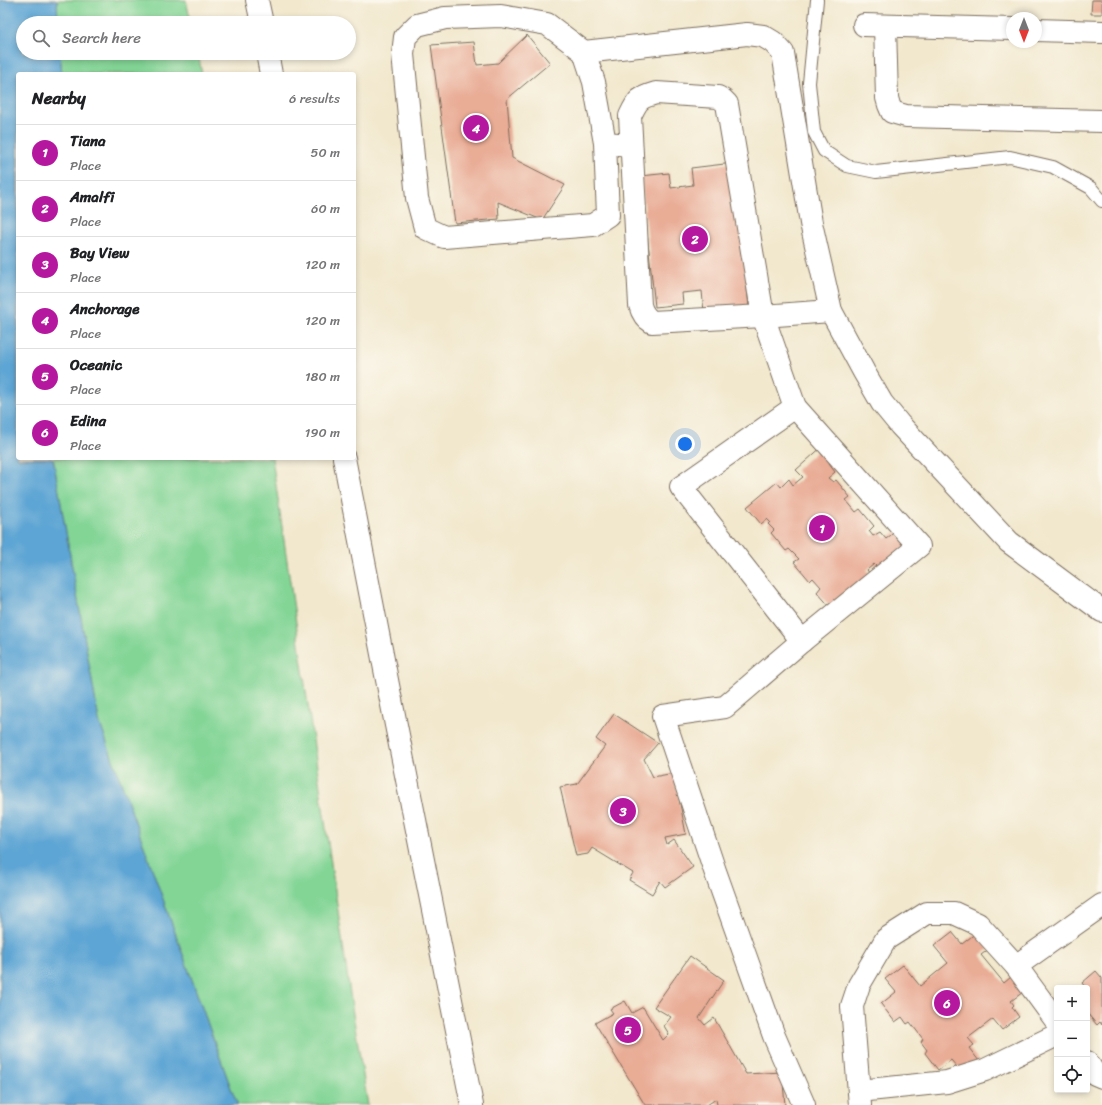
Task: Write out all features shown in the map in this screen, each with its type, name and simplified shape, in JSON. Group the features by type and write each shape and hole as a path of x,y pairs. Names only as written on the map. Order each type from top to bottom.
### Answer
{"street":[{"path":"501,16 547,24 584,52 594,82 605,143 608,215 593,224 444,237 425,228 417,198 403,54 405,37 417,25 445,18 501,16"},
{"path":"1006,29 875,26 888,105 892,112 906,116 1102,122"},
{"path":"1042,30 1102,32"},
{"path":"584,52 747,34 763,36 773,42 783,53 811,223 831,311 875,391 882,403 900,425 1009,542 1102,611"},
{"path":"268,60 271,72"},
{"path":"804,1105 774,1036 712,864 663,716 725,707 802,641 919,546 795,407 763,316 727,104 718,97 656,93 641,97 630,116 640,305 646,318 652,322 763,316 831,311"},
{"path":"605,143 631,144"},
{"path":"795,407 682,487 802,641"},
{"path":"344,460 389,693 472,1105"},
{"path":"1016,966 1102,905"},
{"path":"1054,1036 985,1070 947,1082 860,1098 852,1006 859,985 886,939 927,913 954,913 978,924 1016,966 1056,1021"},
{"path":"1090,1066 1095,1074 1102,1077"}],"lane":[{"path":"817,0 809,83 814,132 824,150 847,166 876,172 1010,157 1054,167 1091,188 1102,201"}],"green space":[{"path":"57,0 186,0 189,16 58,16"},
{"path":"61,60 199,60 202,72 62,72"},
{"path":"53,460 272,460 353,1014 368,1105 238,1105 99,721"}],"water":[{"path":"0,0 57,0 58,16 16,16 16,60 61,60 62,72 16,72 16,460 53,460 99,721 238,1105 0,1105"}],"building":[{"path":"1092,0 1102,0 1102,14 1091,14"},
{"path":"527,35 550,63 507,99 512,158 565,185 542,220 498,202 499,219 455,223 431,45 474,42 477,65 498,63"},
{"path":"733,163 749,307 704,312 702,291 682,293 683,304 655,307 641,176 669,173 671,188 693,185 691,168"},
{"path":"824,445 836,459 829,464 835,472 828,478 833,482 836,480 850,497 846,500 856,512 860,509 874,526 869,531 873,536 880,532 886,539 896,531 907,545 878,568 874,564 867,570 870,574 832,609 817,592 821,587 813,578 810,581 794,562 799,559 789,549 786,551 771,533 774,530 768,524 770,522 767,519 761,524 747,507 777,482 781,487 789,479 793,485 803,477 796,470"},
{"path":"614,714 658,743 644,759 653,777 674,773 686,834 665,838 667,845 674,840 693,867 665,887 660,881 652,894 629,880 633,873 592,848 588,854 576,856 560,787 577,784 605,746 596,739"},
{"path":"952,932 962,944 976,933 989,949 981,955 1004,983 1011,977 1023,992 1011,1001 1014,1005 1012,1007 1019,1017 1002,1030 993,1019 968,1038 974,1045 969,1048 979,1061 963,1074 951,1060 938,1070 925,1053 927,1050 921,1042 923,1039 910,1022 907,1024 902,1017 895,1022 881,1004 896,992 885,979 903,965 920,986 948,963 934,946"},
{"path":"690,956 724,980 699,1018 705,1025 714,1018 746,1074 782,1072 785,1105 717,1105 716,1099 707,1105 645,1105 595,1023 613,1013 610,1009 625,1001 632,1013 643,1007 663,1040 669,1034 664,1026 671,1017 654,1007"},
{"path":"1096,971 1102,978 1102,1025 1100,1022 1097,1025 1090,1017 1090,985 1084,985 1082,983"}],"place":[{"name":"Anchorage","path":"476,128"},
{"name":"Amalfi","path":"695,239"},
{"name":"Tiana","path":"822,528"},
{"name":"Bay View","path":"623,811"},
{"name":"Edina","path":"947,1003"},
{"name":"Oceanic","path":"628,1030"}]}
